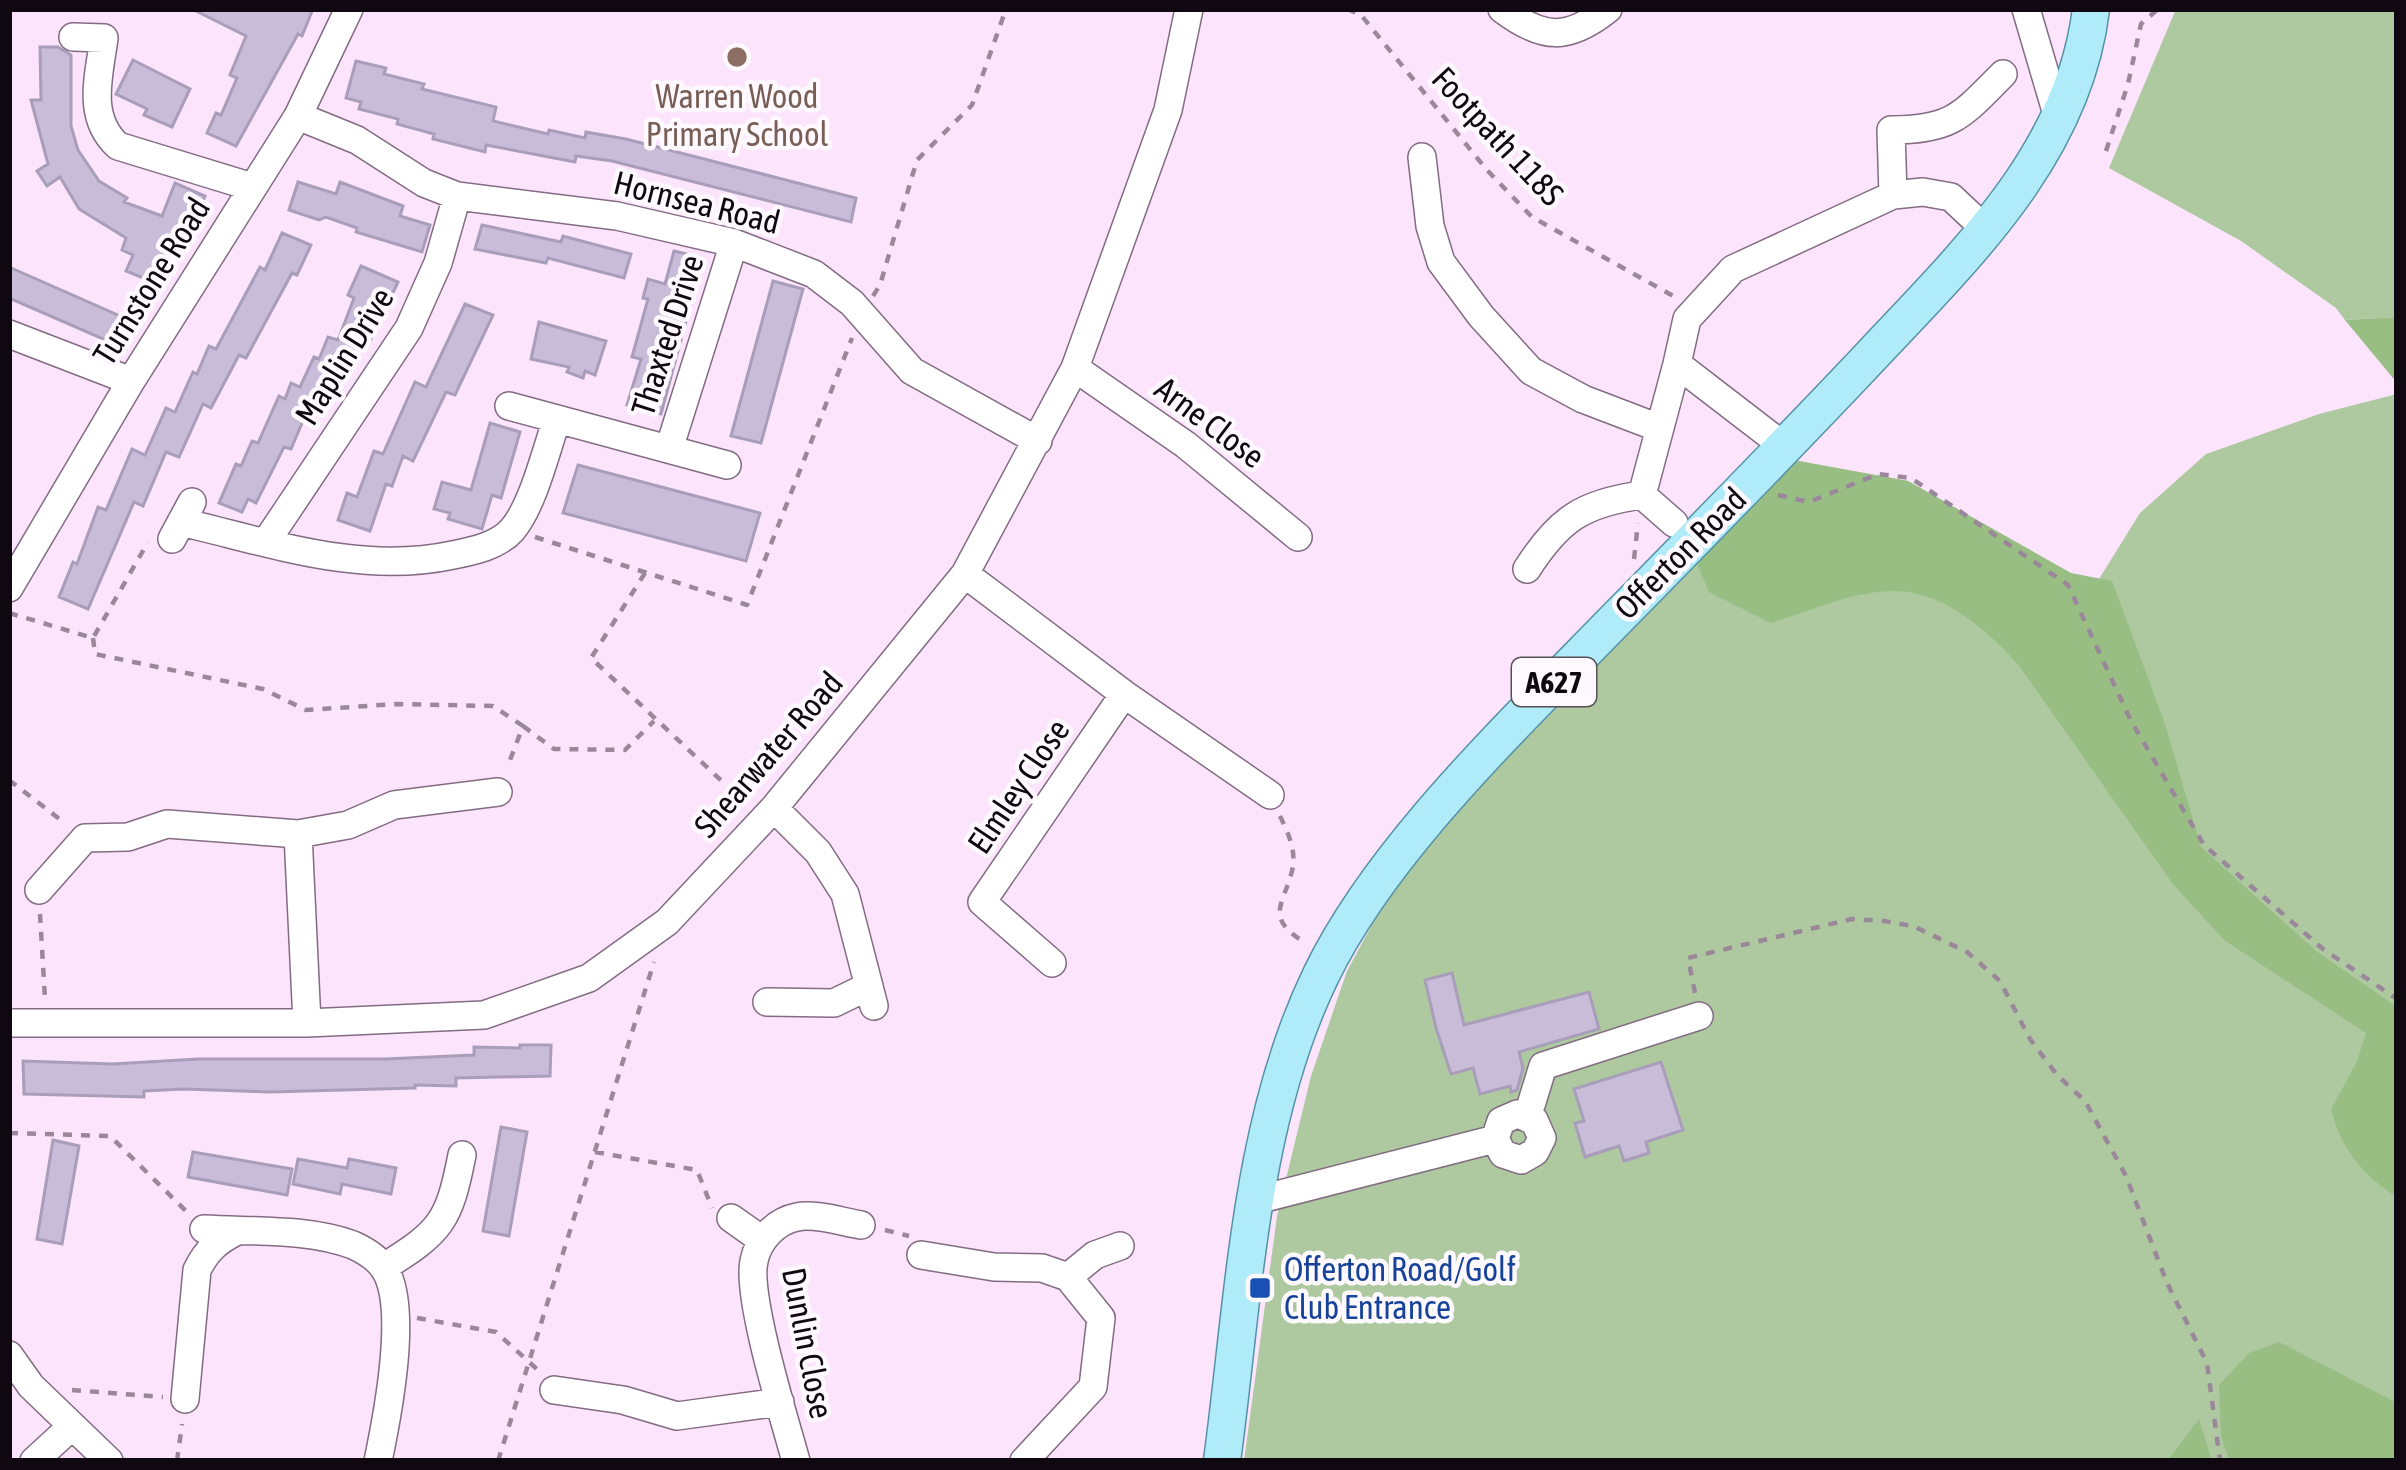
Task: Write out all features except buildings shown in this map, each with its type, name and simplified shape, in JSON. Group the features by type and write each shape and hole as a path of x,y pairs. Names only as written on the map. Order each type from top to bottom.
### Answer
{"main road":[{"name":"Offerton Road","path":"1222,1461 1271,1124 1286,1067 1332,957 1385,872 1495,743 1961,260 2020,187 2059,121 2088,39 2091,9"}],"street":[{"name":"Turnstone Road","path":"9,588 131,380 298,116 349,9"},
{"name":"Shearwater Road","path":"9,1023 307,1023 484,1015 589,978 667,922 768,814 965,574 1075,368 1168,110 1189,9"},
{"path":"1502,9 1548,32 1576,31 1608,9"},
{"path":"2026,9 2059,121"},
{"path":"73,37 116,39 97,108 106,135 118,146 252,187"},
{"path":"1893,194 1892,130 1922,130 1959,118 2003,74"},
{"name":"Hornsea Road","path":"298,116 357,140 424,183 457,196 616,215 734,243 814,274 861,314 912,371 1038,441"},
{"path":"1422,157 1430,226 1441,262 1481,316 1531,371 1583,399 1659,428"},
{"path":"1642,496 1687,319 1733,269 1893,194 1951,197 1985,229"},
{"name":"Maplin Drive","path":"266,542 409,328 438,263 457,196"},
{"name":"Thaxted Drive","path":"669,449 734,243"},
{"path":"9,334 131,380"},
{"path":"1677,364 1785,446"},
{"name":"Arne Close","path":"1075,368 1186,445 1298,537"},
{"name":"Thaxted Drive","path":"509,406 727,465"},
{"path":"182,521 343,561 402,564 470,552 495,543 512,530 557,419"},
{"path":"1527,569 1546,540 1573,514 1607,500 1642,496 1674,523"},
{"path":"965,574 1124,694 1270,795"},
{"name":"Elmley Close","path":"1052,963 982,902 1124,694"},
{"path":"39,890 85,838 128,837 167,824 298,834 348,825 394,805 498,792"},
{"path":"767,1002 834,1003 871,996 845,894 818,852 768,814"},
{"path":"298,834 307,1023"},
{"path":"1257,1200 1495,1139 1502,1121 1517,1114 1527,1118 1543,1066 1699,1016"},
{"path":"383,1267 435,1230 449,1209 456,1168"},
{"name":"Dunlin Close","path":"796,1461 755,1293 753,1263 762,1240 778,1225 800,1216 862,1225"},
{"name":"Dunlin Close","path":"731,1218 762,1240"},
{"path":"204,1228 330,1239 355,1246 383,1267 394,1295 395,1314 378,1461"},
{"path":"185,1400 197,1270 220,1240 237,1231"},
{"path":"1068,1277 1095,1255 1120,1246"},
{"path":"921,1255 994,1267 1042,1268 1068,1277 1100,1318 1093,1387 1024,1461"},
{"path":"9,1355 31,1386 109,1461"},
{"path":"554,1390 623,1400 677,1416 780,1402"},
{"path":"34,1461 71,1427"}],"path":[{"path":"512,530 748,605 861,314 880,285 917,160 972,105 1006,9"},
{"name":"Footpath 118S","path":"1347,9 1361,15 1532,218 1696,308"},
{"path":"2106,151 2141,24 2158,9"},
{"path":"1746,487 1809,502 1878,474 1911,478 2068,585 2131,721 2204,844 2323,949 2397,999"},
{"path":"1634,562 1642,496"},
{"path":"182,521 148,541 93,638 95,654 263,689 306,710 398,704 493,706 554,749 626,750 656,719"},
{"path":"645,573 590,658 768,814"},
{"path":"9,613 93,638"},
{"path":"498,792 523,726"},
{"path":"9,780 85,838"},
{"path":"1270,795 1294,853 1279,906 1283,924 1332,957"},
{"path":"39,890 46,1023"},
{"path":"1699,1016 1688,958 1717,950 1852,919 1913,926 1967,952 2000,981 2030,1039 2057,1075 2085,1101 2126,1176 2167,1283 2207,1363 2220,1461"},
{"path":"498,1461 667,922"},
{"path":"9,1133 110,1136 204,1228"},
{"path":"595,1152 698,1170 714,1214 731,1218"},
{"path":"862,1225 914,1238 921,1255"},
{"path":"395,1314 496,1332 554,1390"},
{"path":"31,1386 185,1400 177,1461"}],"green space":[{"path":"2176,9 2397,9 2397,317 2345,320 2336,308 2241,241 2109,168"},
{"path":"2397,317 2397,383 2345,320"},
{"path":"2397,394 2397,1461 1244,1461 1277,1216 1311,1076 1347,971 1398,876 1604,649 1793,460 1908,481 2094,587 2140,513 2206,454 2319,414"},
{"path":"1793,460 1908,481 2071,573 2112,581 2164,721 2201,847 2316,951 2397,1007 2397,1197 2355,1160 2331,1110 2366,1033 2224,940 2172,883 2020,667 1981,628 1915,593 1865,594 1771,623 1709,592 1695,559"},
{"path":"2279,1342 2397,1403 2397,1461 2229,1461 2221,1435 2219,1385 2249,1353"},
{"path":"2199,1419 2212,1461 2167,1461"}],"place":[{"name":"Warren Wood Primary School","path":"737,57"},
{"name":"Offerton Road/Golf Club Entrance","path":"1260,1288"}]}
